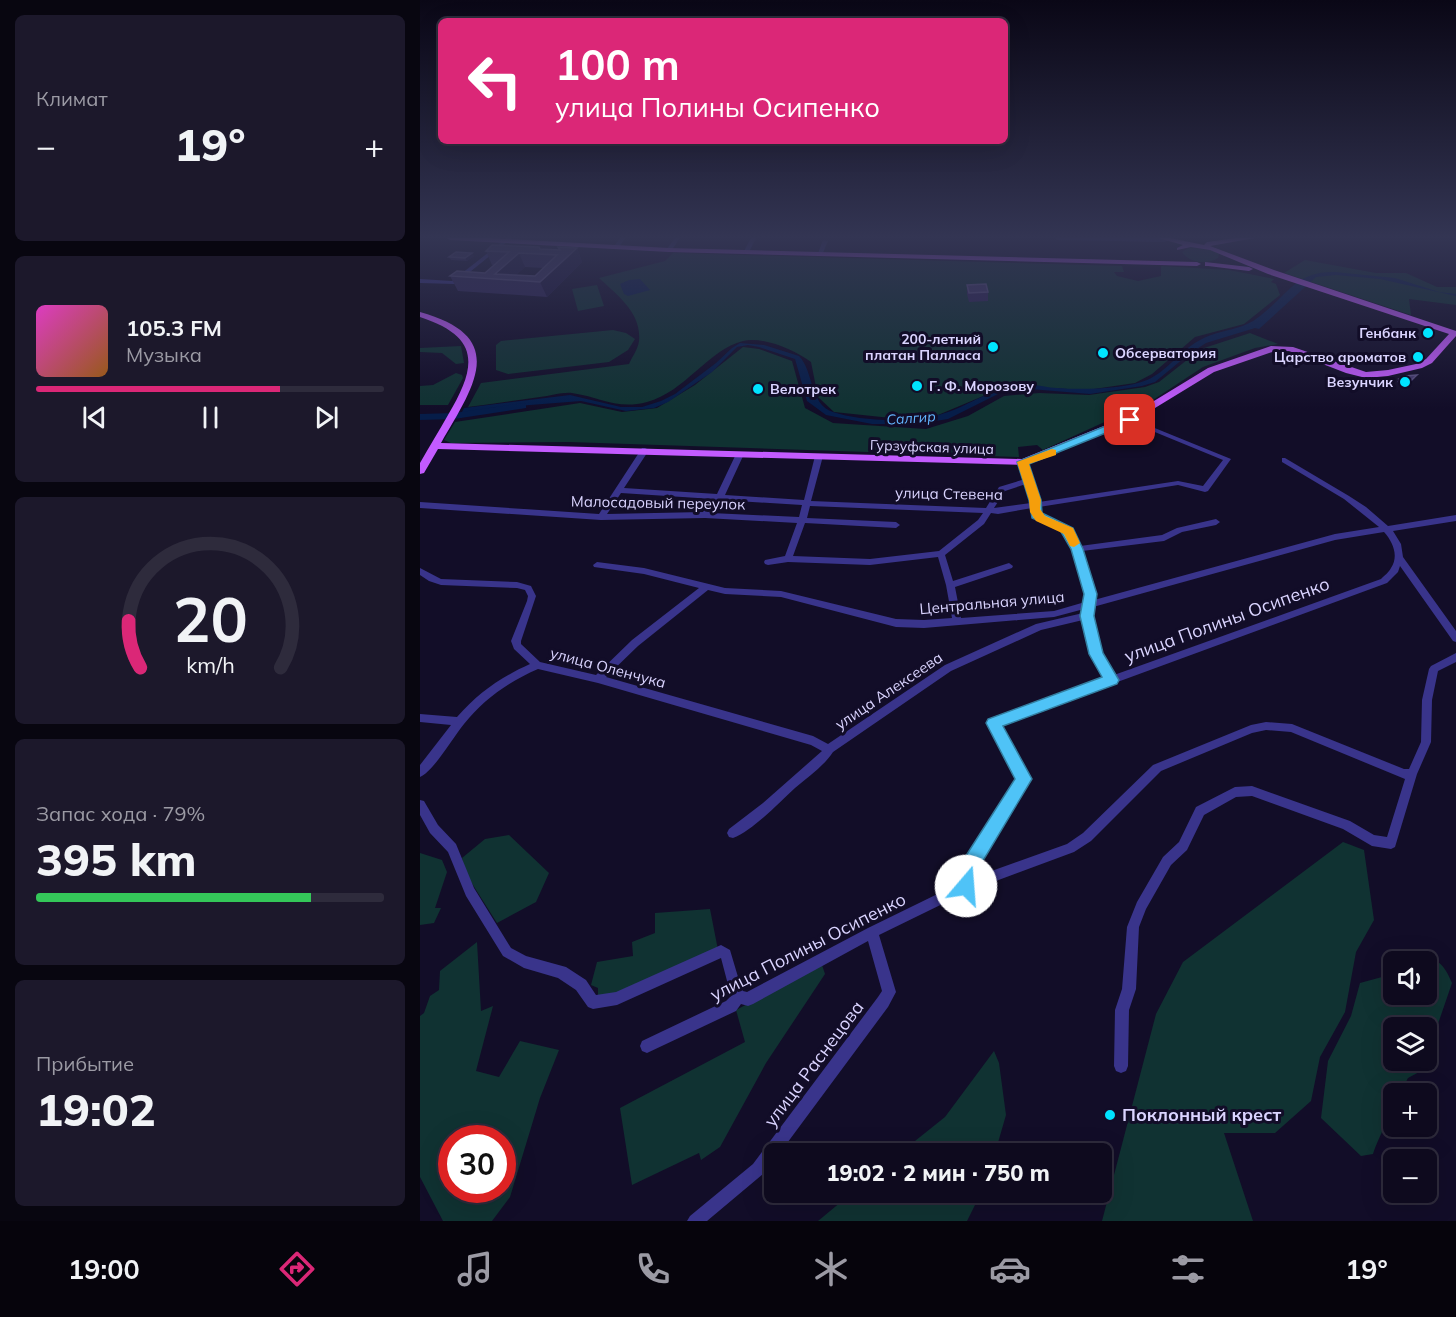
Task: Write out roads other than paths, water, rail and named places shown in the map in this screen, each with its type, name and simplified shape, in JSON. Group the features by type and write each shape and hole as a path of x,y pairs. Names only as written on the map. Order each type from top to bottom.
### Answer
{"main road":[{"path":"1339,295 1455,333"},
{"path":"420,314 452,327 463,335 471,346 474,362 471,382 420,471"},
{"name":"Гурзуфская улица","path":"435,446 1023,462 1130,420 1211,370 1274,348 1293,350 1359,375 1377,374 1409,369 1429,361 1455,333"}],"street":[{"name":"улица Стевена","path":"620,490 807,504 998,511 1178,483 1205,489 1227,459 1130,420"},
{"path":"600,517 645,450"},
{"path":"705,515 719,498 740,454"},
{"path":"788,559 807,504 819,456"},
{"path":"1285,460 1354,503 1386,529 1396,543 1399,558 1456,638"},
{"path":"1023,462 1036,515 1069,531 1077,549 1089,605 1096,654 1111,680"},
{"path":"768,562 788,559 870,562 941,554 981,522 1002,489 1029,480"},
{"name":"Малосадовый переулок","path":"420,505 600,517 705,515 896,525"},
{"path":"1089,605 1297,546 1355,532 1456,518"},
{"path":"1077,549 1164,538 1180,530 1216,522"},
{"path":"941,554 957,621"},
{"name":"улица Полины Осипенко","path":"647,1046 731,1006 739,997 748,999 872,932 966,886 966,872 1024,779 993,723 1384,581 1395,570 1399,558"},
{"name":"Центральная улица","path":"597,565 677,578 706,587 781,594 896,624 1054,614 1089,605"},
{"path":"950,585 1009,566"},
{"name":"улица Оленчука","path":"420,571 441,582 517,585 528,588 531,591 531,601 516,641 517,646 537,665 598,679 813,741 829,749"},
{"path":"598,679 635,643 706,587"},
{"name":"улица Алексеева","path":"733,833 767,808 822,760 829,749 948,668 1089,605"},
{"path":"1121,1066 1122,1010 1129,989 1133,927 1141,906 1167,861 1183,846 1200,811 1235,792 1252,791 1346,825 1372,840 1391,843 1412,774 1425,742 1426,700 1434,669 1456,657"},
{"path":"420,772 426,767 458,721 499,683 537,665"},
{"path":"420,718 458,721"},
{"path":"966,886 1070,848 1087,837 1157,768 1232,735 1266,726 1292,728 1404,774 1412,774"},
{"path":"420,805 434,829 452,848 470,892 498,941 515,959 561,972 581,985 593,1002 600,1002 617,998 721,951 726,954 739,997"},
{"name":"улица Раснецова","path":"695,1221 758,1169 883,1002 889,992 872,932"}],"water":[{"path":"1284,295 1296,295 1259,329 1255,328 1206,343 1155,382 1090,394 1030,389 1010,390 948,419 917,424 872,424 826,415 807,401 795,359 748,345 737,347 712,372 668,402 654,408 626,411 581,401 491,408 459,418 464,408 570,395 621,407 642,407 675,394 740,343 764,345 799,356 804,362 820,402 833,412 859,418 904,420 919,418 945,413 994,391 1015,386 1079,389 1138,383 1155,376 1194,343 1217,333 1246,325"}],"waterway":[{"name":"Салгир","path":"420,417 454,416 523,406"}],"place":[{"name":"Генбанк","path":"1428,333"},
{"name":"200-летний платан Палласа","path":"993,347"},
{"name":"Обсерватория","path":"1103,353"},
{"name":"Царство ароматов","path":"1418,357"},
{"name":"Везунчик","path":"1405,382"},
{"name":"Г. Ф. Морозову","path":"917,386"},
{"name":"Велотрек","path":"758,389"},
{"name":"Поклонный крест","path":"1110,1115"}]}
